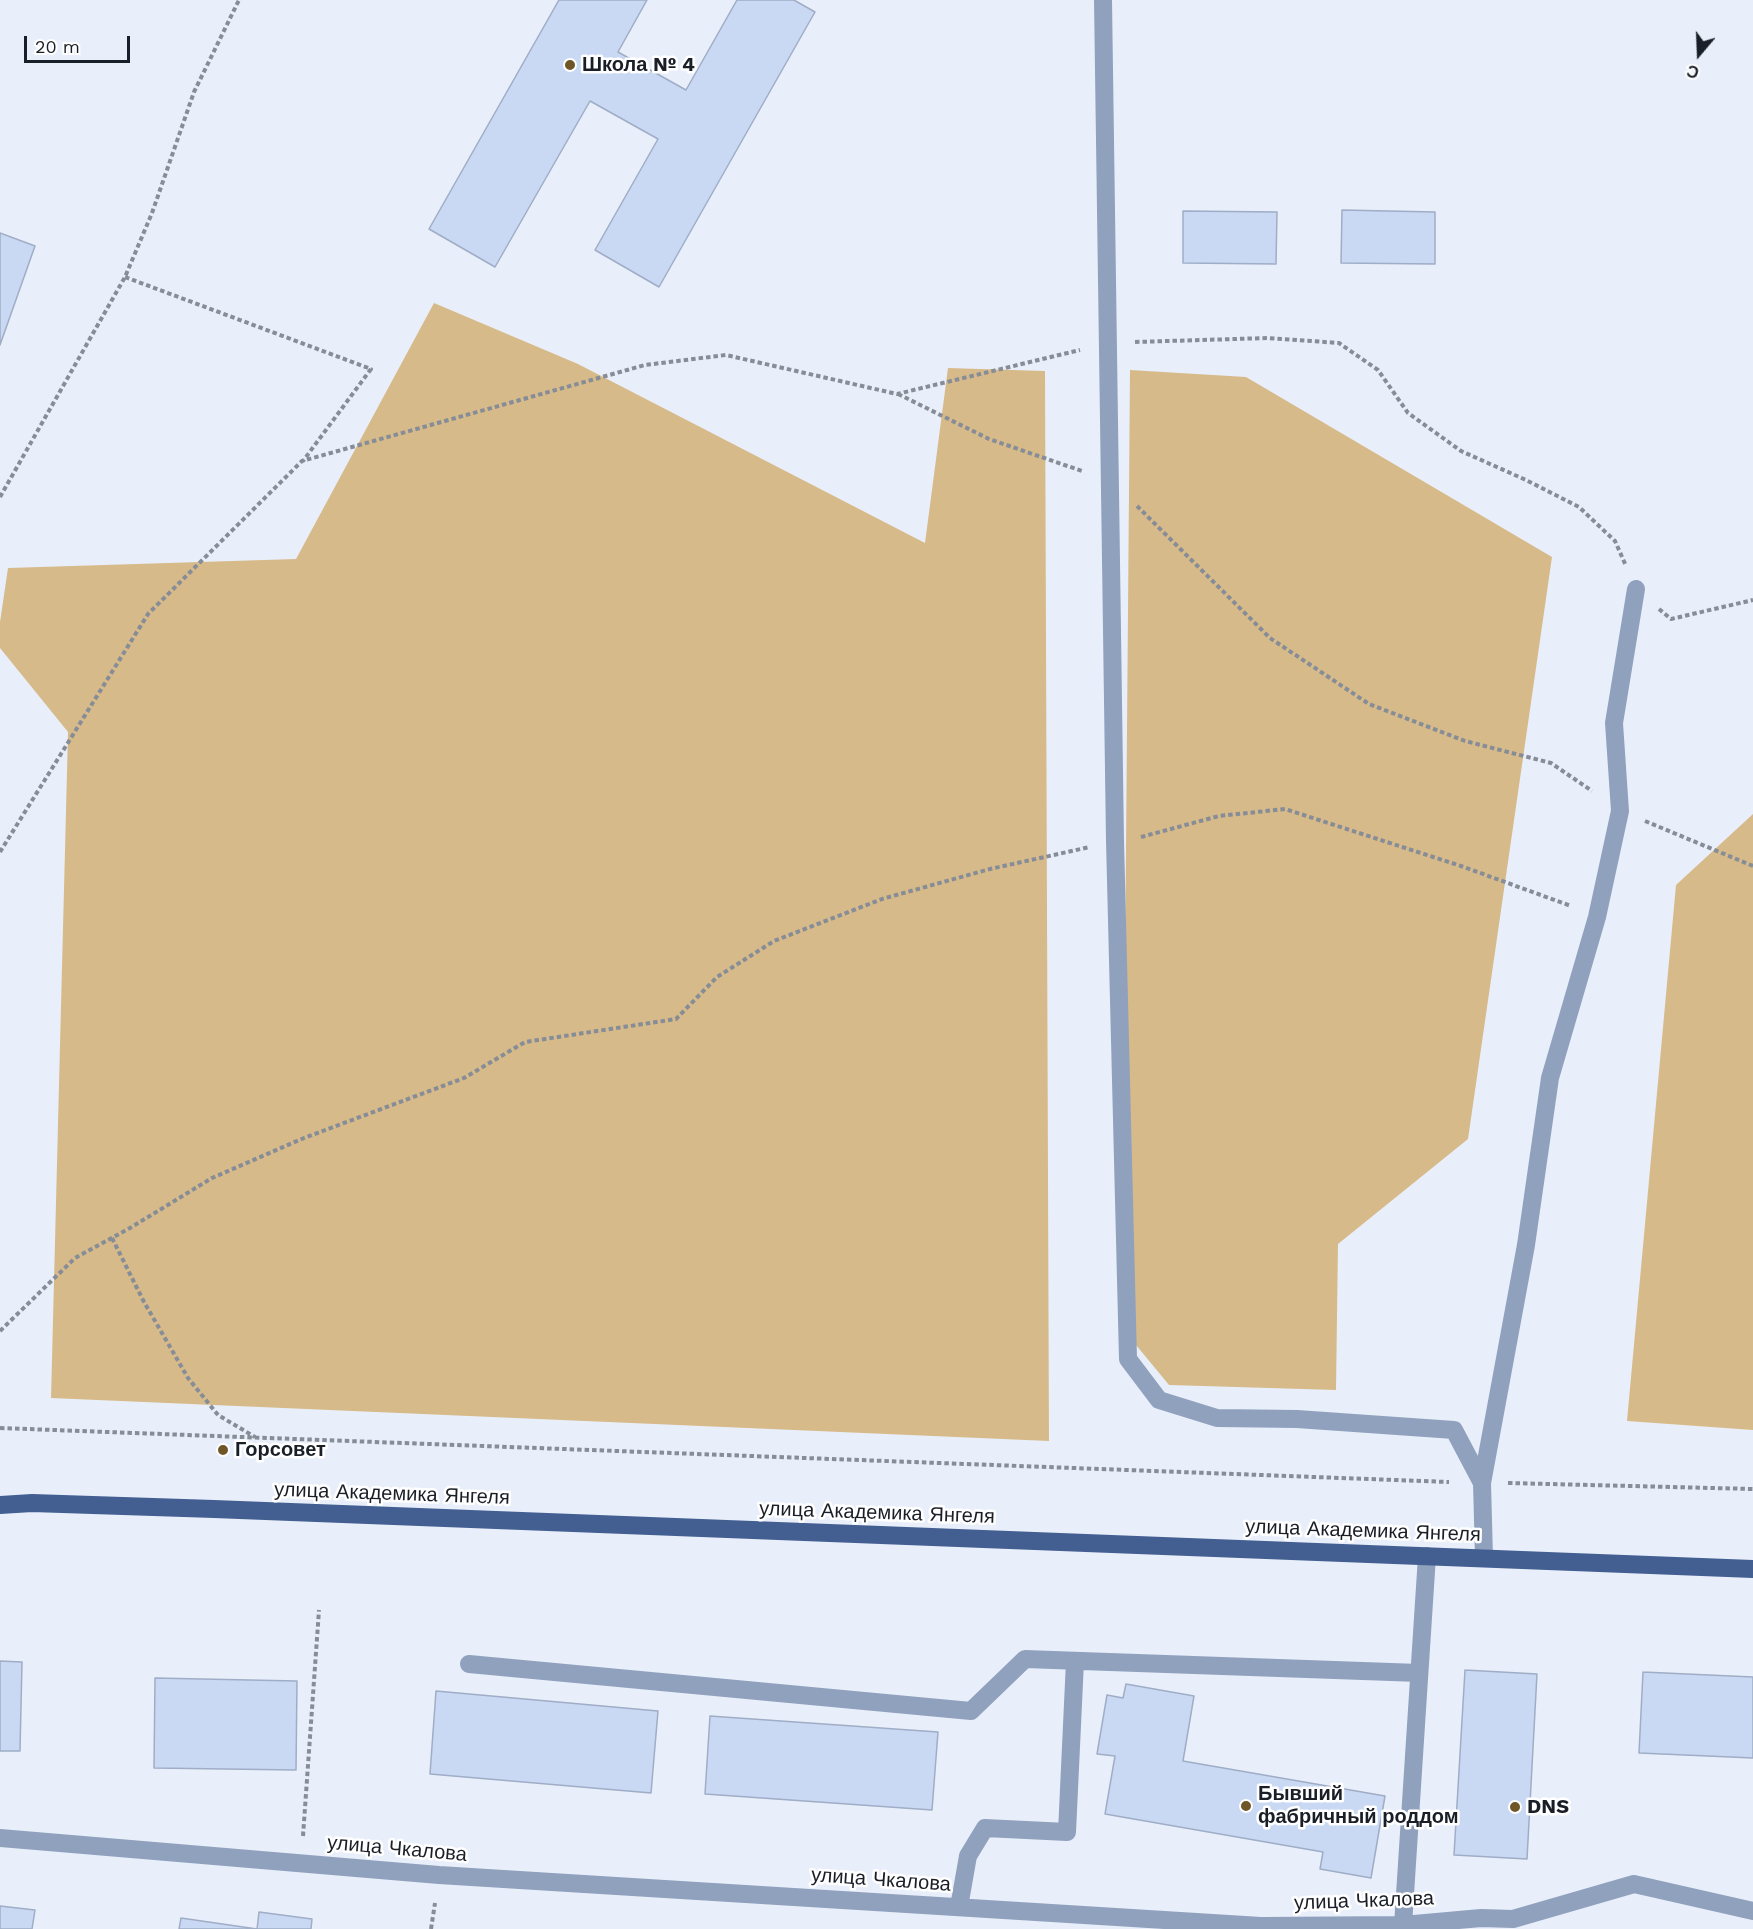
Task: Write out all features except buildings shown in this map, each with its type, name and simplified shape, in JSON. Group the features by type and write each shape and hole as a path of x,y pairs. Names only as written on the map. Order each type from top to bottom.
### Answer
{"main road":[{"name":"улица Академика Янгеля","path":"0,1504 203,1509 1753,1569"}],"street":[{"path":"1104,0 1115,841 1128,1359 1159,1400 1217,1418 1297,1419 1454,1430 1482,1483"},
{"path":"1484,1558 1482,1483 1526,1245 1550,1078 1597,917 1620,811 1614,723 1636,589"},
{"path":"1403,1925 1426,1556"},
{"path":"469,1664 971,1711 1025,1659 1419,1673"},
{"path":"959,1907 968,1856 985,1828 1067,1832 1075,1661"},
{"name":"улица Чкалова","path":"0,1838 439,1875 1261,1927 1403,1925 1481,1918 1514,1919 1634,1884 1753,1911"}],"path":[{"path":"0,497 125,277 152,213 194,92 239,0"},
{"path":"0,852 148,614 302,461 371,369 125,277"},
{"path":"897,394 1110,343 1268,338 1340,343 1378,370 1408,413 1461,451 1580,507 1616,541 1636,589 1671,619 1753,600"},
{"path":"302,461 645,365 726,355 897,394 989,439 1112,481 1270,638 1369,704 1465,741 1551,763 1620,811 1753,866"},
{"path":"0,1330 75,1258 212,1178 304,1138 464,1078 525,1042 676,1019 717,977 774,941 882,899 990,869 1152,835 1219,816 1285,809 1535,891 1597,917"},
{"path":"112,1238 144,1302 188,1378 218,1415 256,1437"},
{"path":"0,1428 1482,1483 1753,1489"},
{"path":"302,1864 319,1610"}],"shaded area":[{"path":"434,303 578,364 925,543 948,368 1045,371 1049,1441 51,1398 68,732 0,648 0,622 8,568 296,559"},
{"path":"1130,370 1246,377 1552,557 1468,1139 1338,1244 1336,1390 1169,1385 1122,1328"},
{"path":"1753,814 1753,1430 1627,1421 1676,885"}],"place":[{"name":"Школа № 4","path":"570,65"},
{"name":"Горсовет","path":"223,1450"},
{"name":"Бывший фабричный роддом","path":"1246,1806"},
{"name":"DNS","path":"1515,1807"}]}
